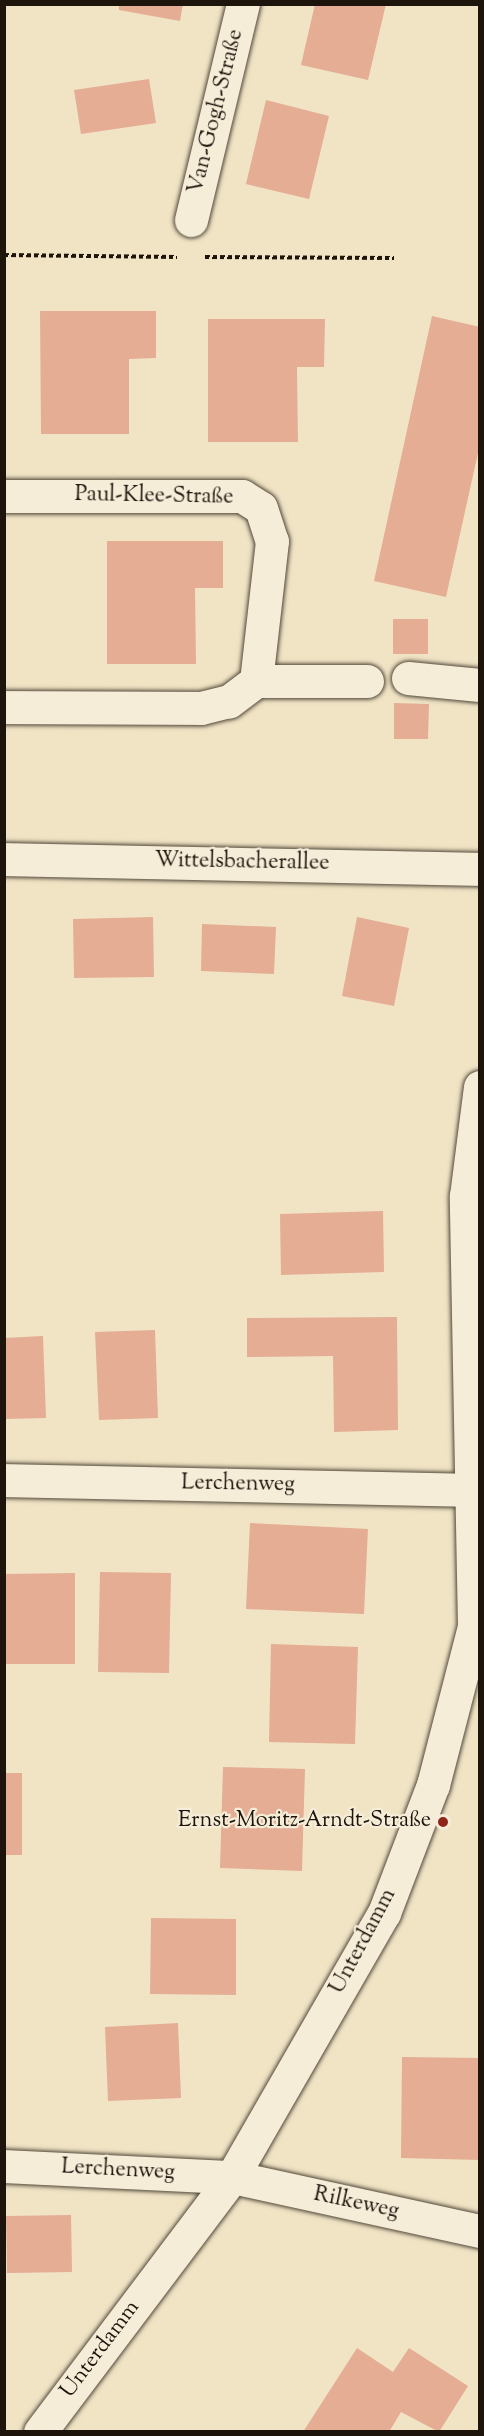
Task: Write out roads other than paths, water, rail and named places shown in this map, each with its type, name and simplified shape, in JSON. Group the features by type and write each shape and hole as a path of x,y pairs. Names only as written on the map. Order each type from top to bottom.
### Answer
{"street":[{"name":"Van-Gogh-Straße","path":"191,220 243,4"},
{"name":"Paul-Klee-Straße","path":"4,496 242,496 261,508 272,541 256,681"},
{"path":"408,678 480,685"},
{"path":"4,707 201,708 229,702 256,681 367,681"},
{"name":"Wittelsbacherallee","path":"4,859 480,869"},
{"name":"Unterdamm","path":"40,2432 232,2177 384,1913 433,1785 477,1628 466,1196 480,1087"},
{"name":"Lerchenweg","path":"4,1480 472,1490"},
{"name":"Lerchenweg","path":"4,2166 232,2177"},
{"name":"Rilkeweg","path":"232,2177 480,2231"}],"place":[{"name":"Ernst-Moritz-Arndt-Straße","path":"443,1822"}]}
